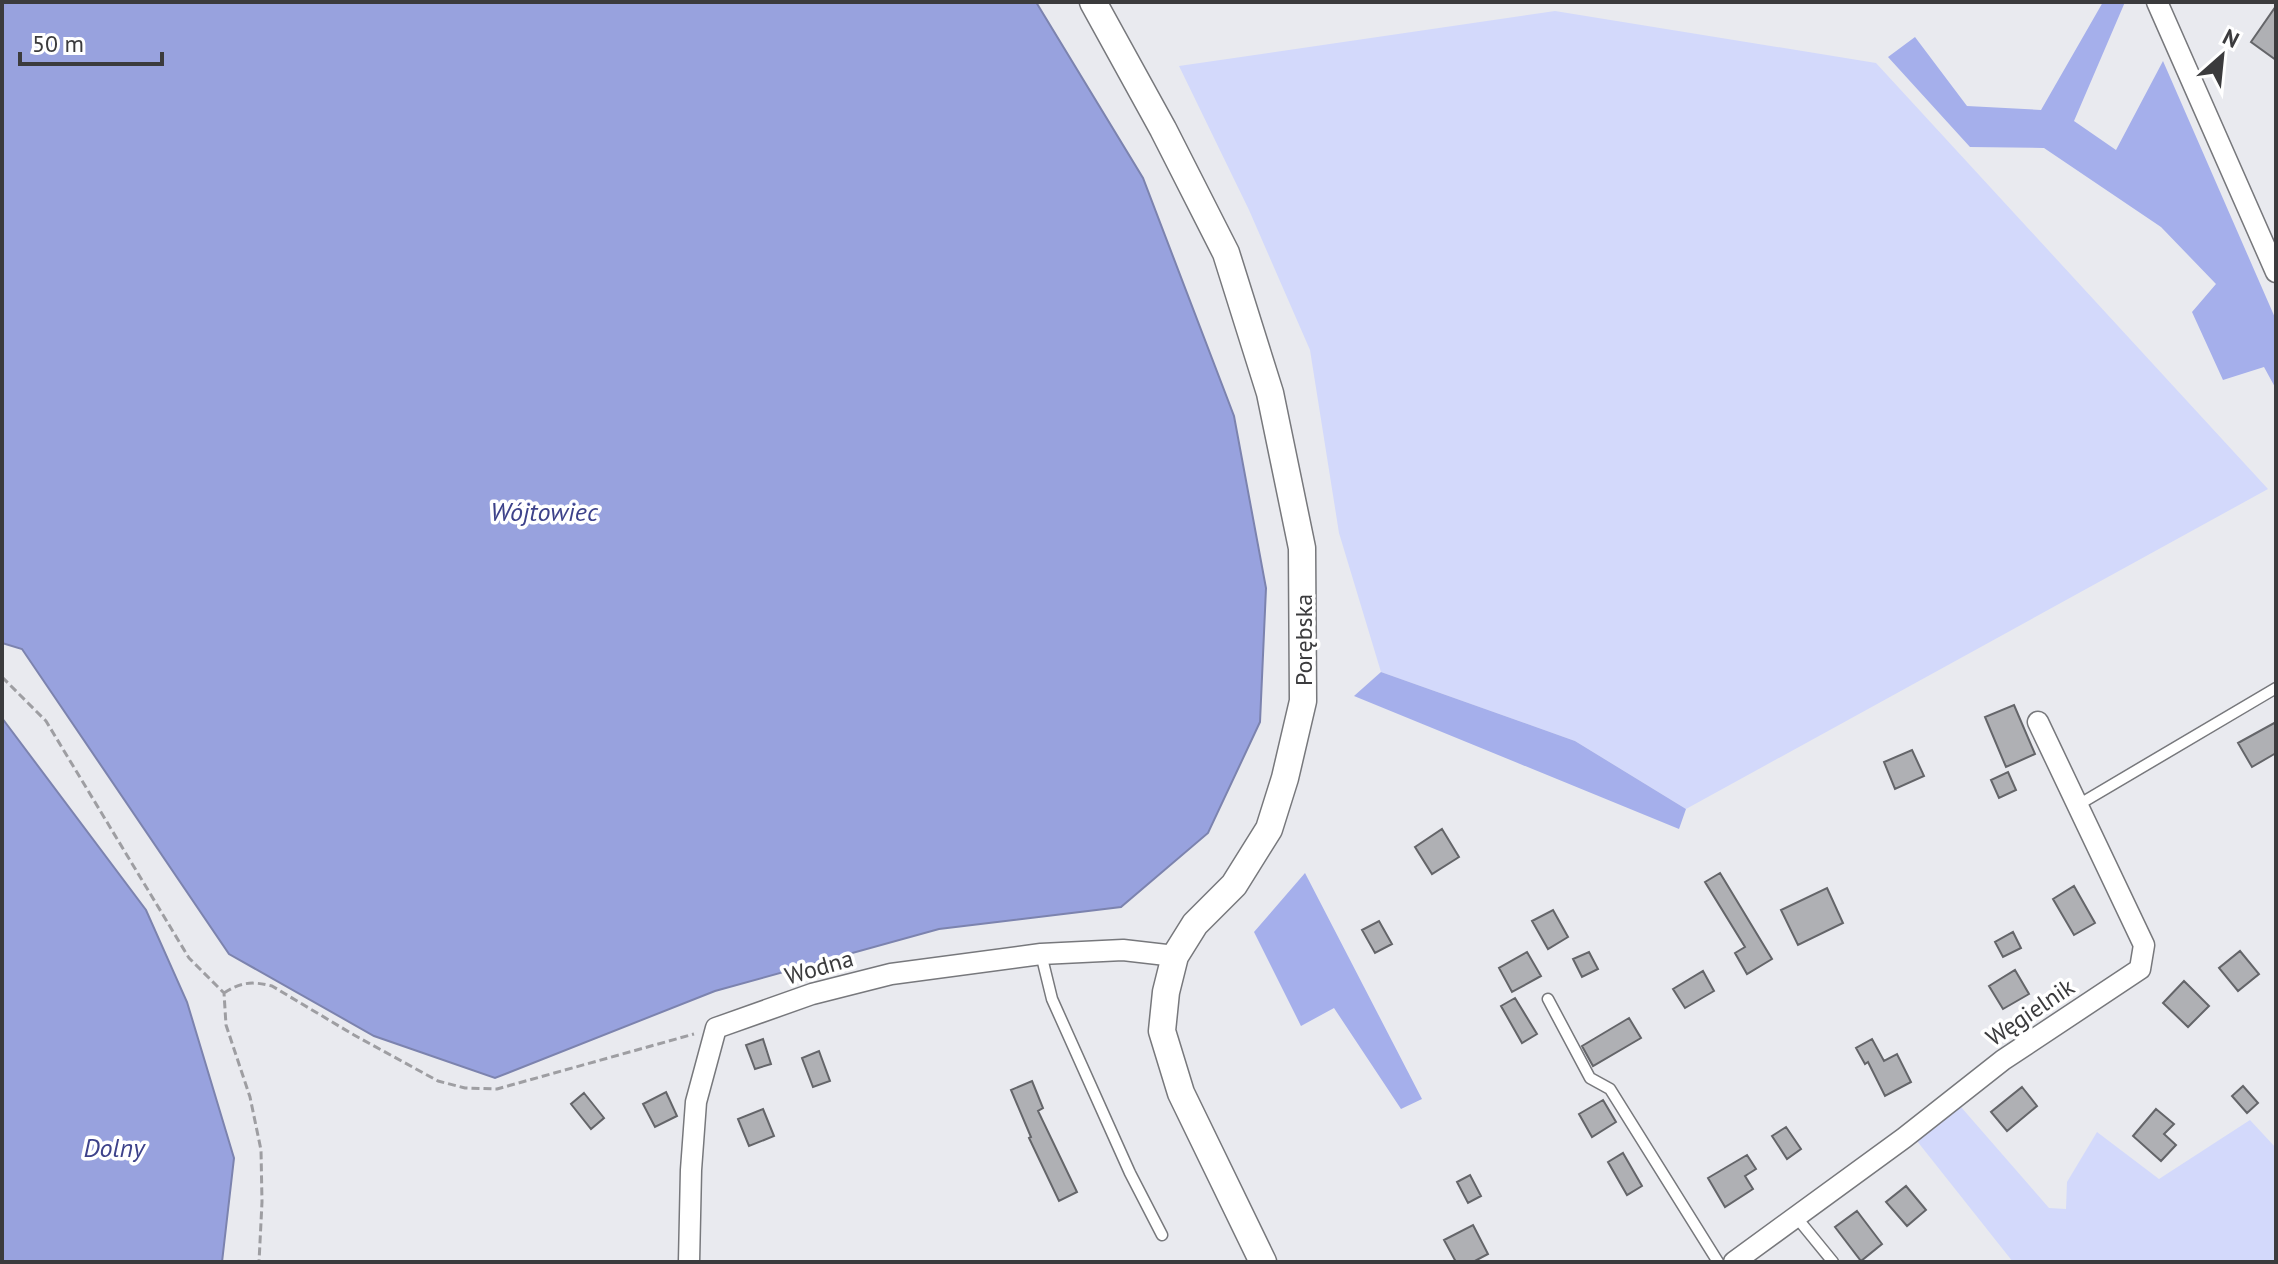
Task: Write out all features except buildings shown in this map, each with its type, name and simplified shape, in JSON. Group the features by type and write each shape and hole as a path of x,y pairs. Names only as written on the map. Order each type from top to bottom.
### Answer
{"street":[{"name":"Porębska","path":"1093,2 1226,253 1270,393 1302,548 1303,701 1285,778 1269,829 1234,885 1195,924 1175,956 1166,992 1162,1031 1181,1093 1263,1262"},
{"path":"2157,2 2276,272"},
{"name":"Węgielnik","path":"1734,1262 1797,1218 2003,1060 2140,969 2144,945 2038,722"},
{"name":"Wodna","path":"716,1028 812,994 891,974 1041,954 1123,950 1175,956"},
{"path":"689,1262 696,1102 716,1028"}],"lane":[{"path":"2078,805 2276,688"},
{"path":"1041,954 1052,999 1130,1173 1162,1235"},
{"path":"1548,999 1590,1078 1610,1089 1718,1262"},
{"path":"1797,1218 1833,1262"}],"path":[{"path":"2,677 46,721 189,958 224,993 226,1025 250,1097 261,1150 259,1262"},
{"path":"224,993 236,985 251,981 272,986 412,1068 438,1081 465,1088 497,1089 716,1028"}],"shaded area":[{"path":"2103,2 2125,2 2074,121 2116,150 2163,61 2276,320 2276,389 2264,367 2223,380 2192,312 2216,284 2161,227 2044,148 1970,147 1888,57 1915,37 1967,106 2041,110"},
{"path":"1555,11 1876,63 2268,489 1686,809 1575,741 1381,672 1339,533 1310,350 1249,210 1179,66"},
{"path":"1381,672 1575,741 1686,809 1679,829 1354,696"},
{"path":"1305,873 1422,1099 1401,1109 1334,1008 1301,1026 1254,932"},
{"path":"1961,1107 2049,1208 2066,1209 2067,1182 2097,1132 2159,1179 2250,1120 2276,1148 2276,1262 2013,1262 1917,1141"}],"water":[{"name":"Wójtowiec","path":"2,2 1036,2 1143,178 1234,416 1266,588 1260,722 1208,833 1121,907 939,929 715,991 495,1078 374,1036 229,954 22,649 2,643"},
{"name":"Dolny","path":"2,718 146,910 187,1002 234,1158 222,1262 2,1262"}]}
